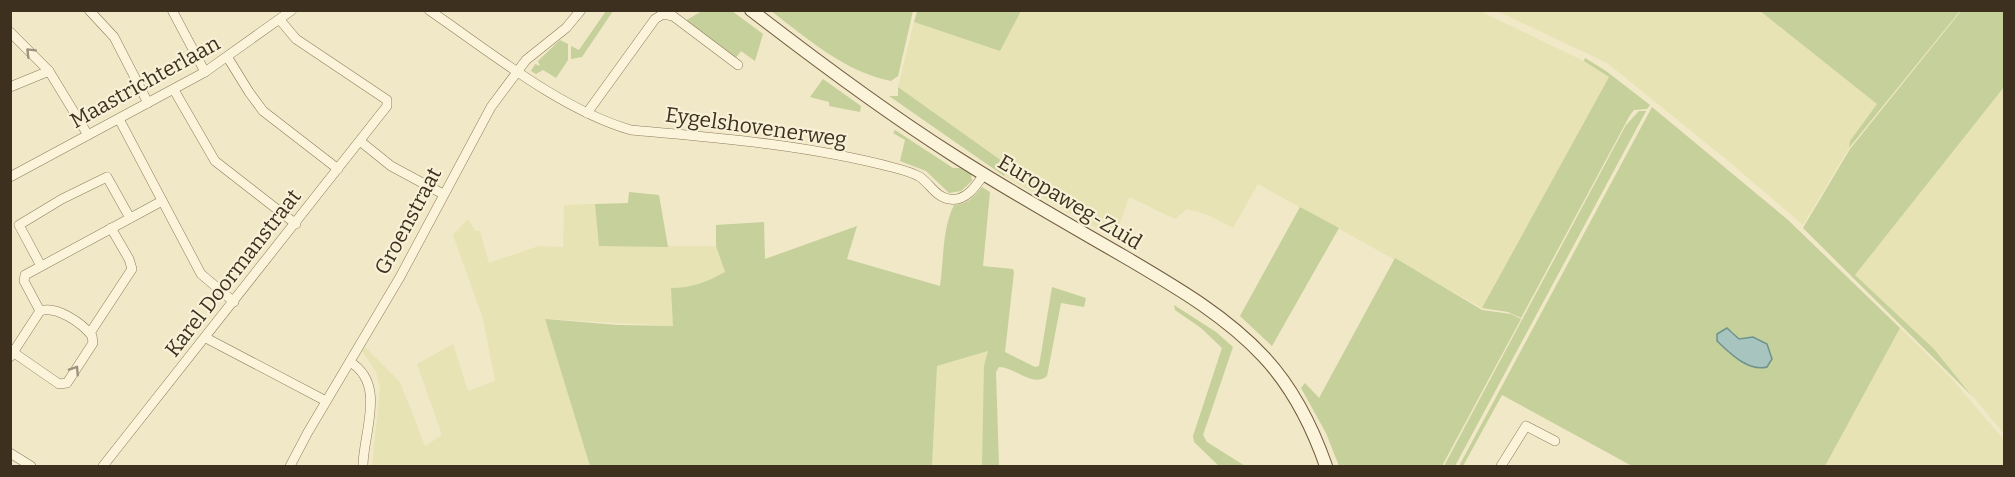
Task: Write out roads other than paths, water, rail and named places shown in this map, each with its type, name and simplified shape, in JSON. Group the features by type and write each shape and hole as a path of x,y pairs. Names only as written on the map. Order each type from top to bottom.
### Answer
{"street":[{"path":"89,10 114,37 148,103"},
{"path":"172,10 205,72"},
{"name":"Maastrichterlaan","path":"10,177 205,72 228,58 292,10"},
{"name":"Eygelshovenerweg","path":"429,10 517,70 587,113 631,130 759,142 896,168 919,177 939,195 948,199 964,197 984,174"},
{"name":"Groenstraat","path":"290,466 400,277 491,107 517,70 566,28 581,10"},
{"name":"Europaweg-Zuid","path":"751,10 866,96 984,174 1172,284 1242,335 1265,357 1294,396 1326,466"},
{"path":"587,113 659,13 673,16 738,65"},
{"name":"Karel Doormanstraat","path":"103,466 387,106 387,100 296,39 280,20"},
{"path":"10,32 49,71 88,135"},
{"path":"228,58 263,111 338,169"},
{"path":"10,87 49,71"},
{"path":"174,90 218,164 296,224"},
{"path":"118,119 201,274 234,302"},
{"path":"360,141 391,166 443,194"},
{"path":"41,266 20,225 62,199 107,177 130,218"},
{"path":"40,311 24,279 27,273 162,201"},
{"path":"90,333 132,269 129,259 111,228"},
{"path":"54,309 90,333 93,343 64,385 11,353 40,311 54,309"},
{"path":"206,338 326,401"},
{"path":"350,362 362,373 370,388 363,466"},
{"path":"1504,465 1526,426 1555,441"},
{"path":"10,453 31,466"}],"water":[{"path":"1727,328 1739,339 1753,337 1767,344 1772,359 1767,367 1753,367 1746,364 1717,341 1717,334"}]}
